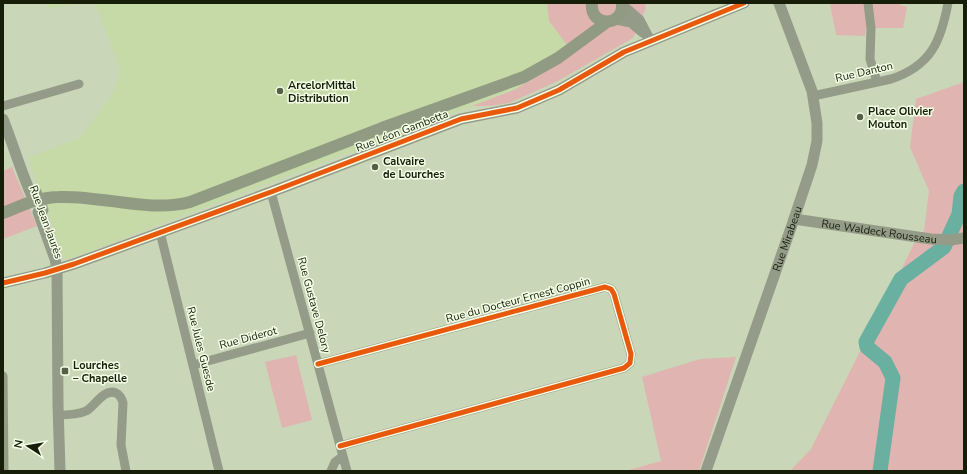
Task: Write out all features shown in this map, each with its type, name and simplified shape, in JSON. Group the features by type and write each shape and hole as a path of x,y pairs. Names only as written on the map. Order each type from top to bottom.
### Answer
{"main road":[{"path":"3,213 42,199 60,196 167,206 190,202 382,128 524,77 551,63 620,14 622,4"},
{"path":"592,7 598,19 611,20"},
{"path":"573,47 589,24 592,7"}],"street":[{"name":"Rue Léon Gambetta","path":"3,283 59,269 271,192 461,119 506,111 554,92 619,54 650,40 744,3"},
{"name":"Rue Mirabeau","path":"706,471 794,219 812,165 817,141 817,123 813,96 807,75 779,3"},
{"path":"868,3 872,28 870,59 877,82"},
{"name":"Rue Danton","path":"813,96 903,75 920,64 935,48 940,36 948,3"},
{"path":"622,4 639,20 650,40"},
{"path":"611,20 634,24 650,40"},
{"path":"3,106 79,84"},
{"name":"Rue Jean Jaurès","path":"3,119 6,133 18,164 34,193 59,269 62,302 58,341 60,471"},
{"name":"Rue Gustave Delory","path":"271,192 347,471"},
{"name":"Rue Waldeck Rousseau","path":"794,219 810,223 938,240 960,239"},
{"name":"Rue Jules Guesde","path":"160,232 220,471"},
{"name":"Rue du Docteur Ernest Coppin","path":"318,364 605,287 610,289 614,294 631,354 630,363 624,368 340,446"},
{"name":"Rue Diderot","path":"193,365 310,333"},
{"path":"3,376 4,471"},
{"path":"58,415 82,412 92,406 105,394 111,392 118,394 122,399 124,407 121,445 126,471"},
{"path":"331,471 335,462 343,456"}],"shaded area":[{"path":"46,3 81,3 48,9"},
{"path":"95,3 547,3 549,21 573,53 557,65 514,90 65,260 28,157 80,138 113,94 121,70"},
{"path":"547,3 645,3 646,8 633,38 556,82 509,103 490,106 472,106 514,90 557,65 573,53 549,21"},
{"path":"830,3 900,3 900,5 907,7 903,28 866,28 865,36 836,35"},
{"path":"964,82 964,471 790,471 811,449 916,240 924,231 929,191 910,147 916,99"},
{"path":"12,167 37,226 3,239 3,171"},
{"path":"296,355 312,420 282,428 265,362"},
{"path":"736,357 699,471 625,471 661,461 642,377 700,359"}],"waterway":[{"path":"880,471 893,378 885,362 867,347 866,342 901,279 944,247 959,214 961,196 964,191"}],"cycle path":[{"path":"3,283 74,264 271,192 461,119 517,108 559,90 624,52 744,3"},
{"path":"318,364 605,287 611,289 614,294 631,354 630,363 624,368 340,446"}],"place":[{"name":"ArcelorMittal Distribution","path":"280,91"},
{"name":"Place Olivier Mouton","path":"860,117"},
{"name":"Calvaire de Lourches","path":"375,167"},
{"name":"Lourches – Chapelle","path":"65,371"}]}
